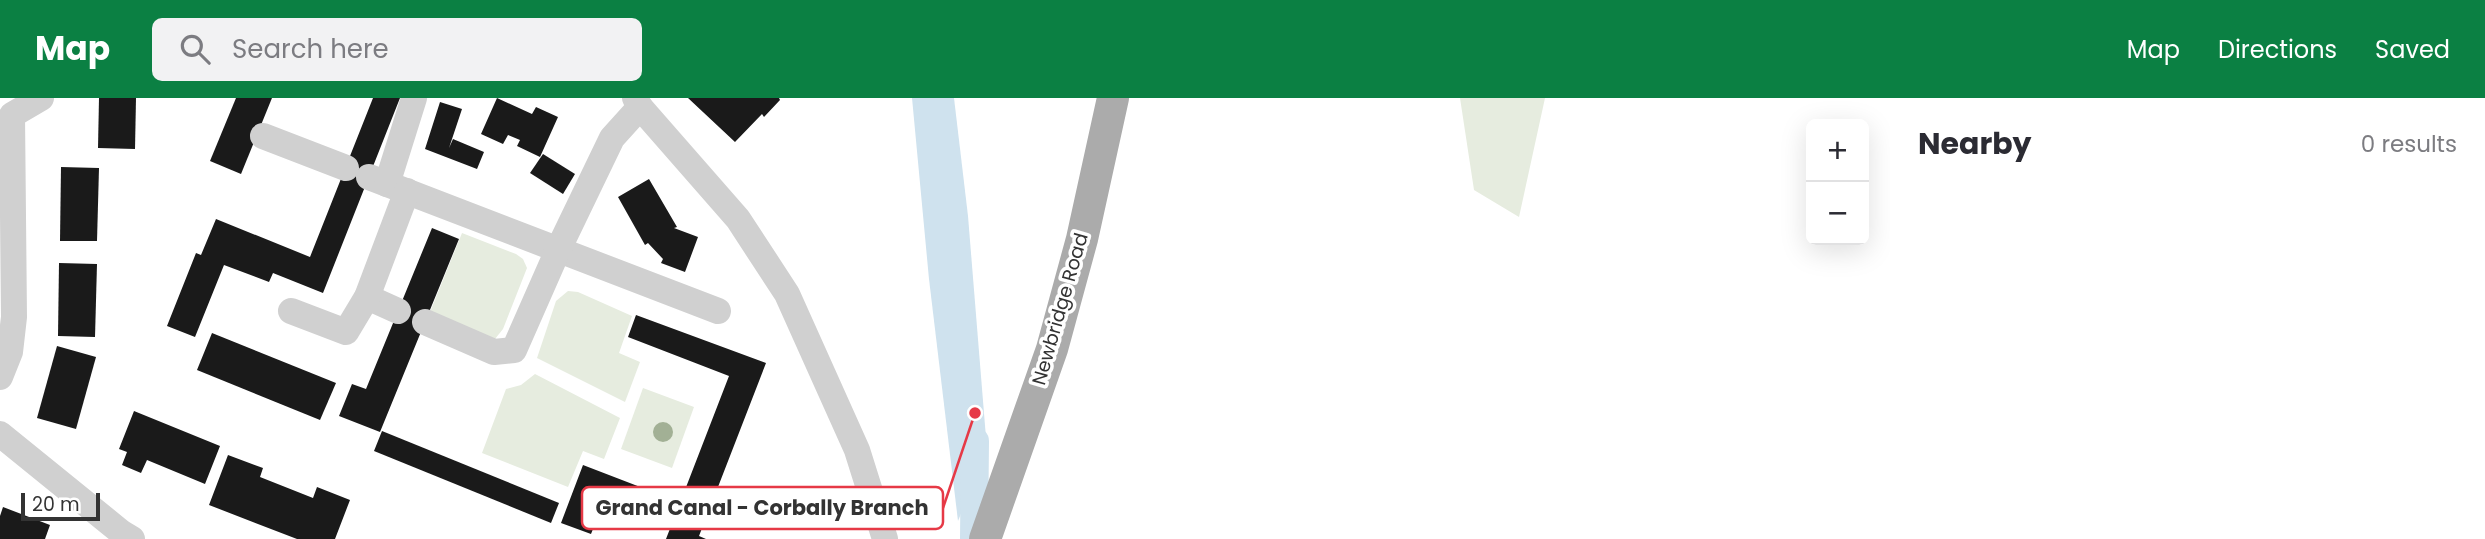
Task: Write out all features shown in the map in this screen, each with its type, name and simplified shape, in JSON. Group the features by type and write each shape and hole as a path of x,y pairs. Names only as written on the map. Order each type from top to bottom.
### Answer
{"main road":[{"name":"Newbridge Road","path":"989,528 1052,349 1082,239 1113,98"}],"street":[{"path":"0,377 10,352 14,317 6,115 41,98"},
{"path":"291,311 346,332 367,297 377,180 414,98"},
{"path":"425,322 494,352 514,350 611,138 637,103 738,219 787,294 857,450 885,539"},
{"path":"263,135 718,311"},
{"path":"367,297 398,311"},
{"path":"0,434 132,539"}],"shaded area":[{"path":"1460,98 1545,98 1519,217 1474,190"},
{"path":"462,233 516,254 523,259 527,268 503,329 495,339 428,317"},
{"path":"568,291 578,292 632,316 619,353 640,362 625,402 537,358 556,301"},
{"path":"535,374 620,418 604,459 583,451 568,487 482,453 506,389 521,385"},
{"path":"643,388 694,407 672,468 621,449"}],"water":[{"path":"912,98 954,98 968,216 987,450 958,521 929,279"}],"building":[{"path":"99,98 136,98 135,149 98,148"},
{"path":"236,98 272,98 241,174 210,161"},
{"path":"373,98 400,98 323,293 273,273 269,282 224,265 195,337 167,326 196,253 201,255 216,219 310,257"},
{"path":"497,98 532,114 536,107 558,117 540,157 517,146 520,140 508,135 503,144 481,134"},
{"path":"688,98 779,98 780,100 735,142"},
{"path":"440,102 462,109 449,148 453,139 484,152 477,169 425,149"},
{"path":"543,154 575,174 563,194 530,173"},
{"path":"61,167 99,168 97,241 60,241"},
{"path":"649,179 677,227 674,228 698,237 685,272 661,263 663,259 648,243 645,245 618,197"},
{"path":"432,228 459,239 380,432 339,416 352,384 366,389"},
{"path":"59,263 97,264 95,337 58,336"},
{"path":"636,315 766,363 699,536 706,539 666,539 729,376 628,337"},
{"path":"212,333 336,383 320,420 197,370"},
{"path":"57,346 96,357 76,429 37,418"},
{"path":"134,411 220,446 205,484 147,460 141,473 122,465 127,452 119,449"},
{"path":"382,431 559,503 551,523 374,451"},
{"path":"228,455 263,468 260,477 313,498 317,487 350,500 335,539 297,539 209,505"},
{"path":"583,465 674,500 664,528 603,504 591,534 561,523"},
{"path":"3,507 50,525 45,539 0,539 0,516"}],"waterway":[{"path":"974,539 975,441"}],"place":[{"name":"Grand Canal - Corbally Branch","path":"975,413"}]}
